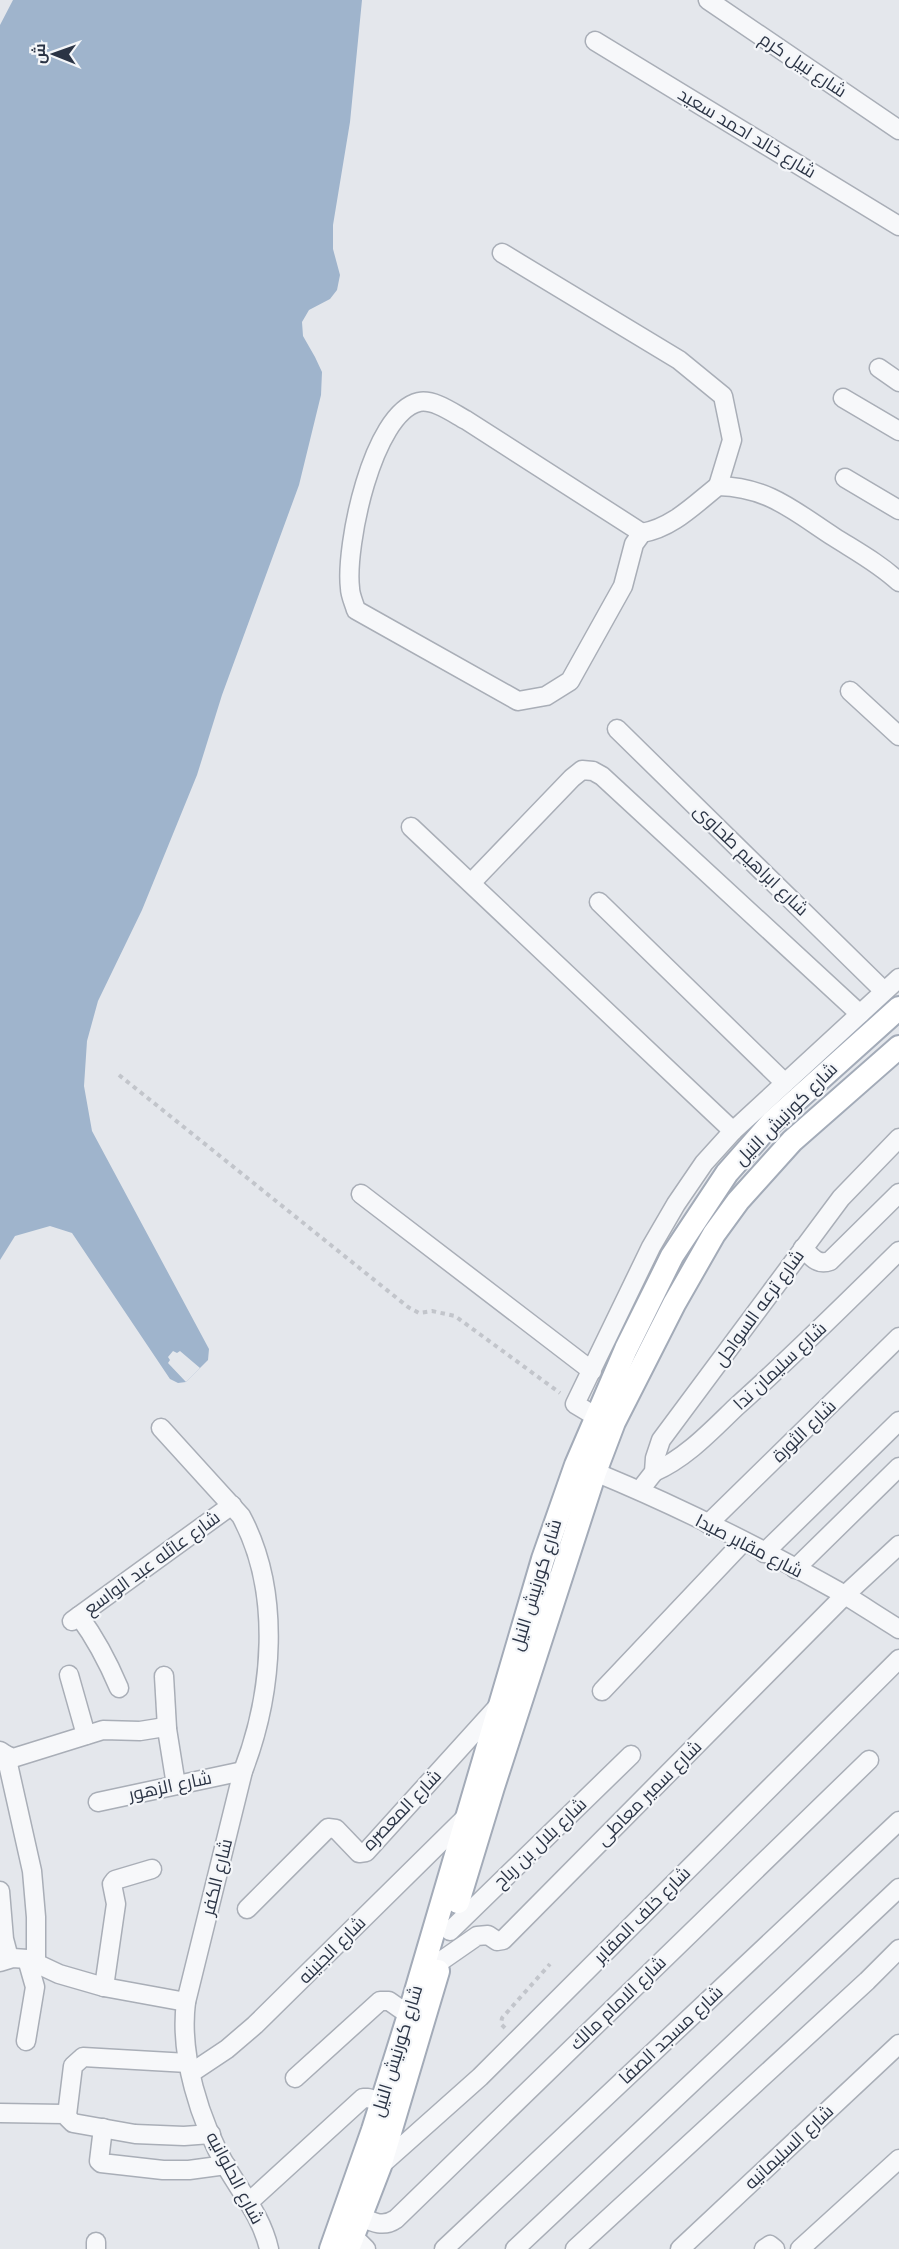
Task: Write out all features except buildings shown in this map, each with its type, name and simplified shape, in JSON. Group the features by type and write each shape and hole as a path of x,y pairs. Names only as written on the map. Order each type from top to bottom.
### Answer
{"main road":[{"name":"شارع كورنيش النيل","path":"331,2249 382,2102 409,2015 447,1888 465,1818 550,1536 596,1416 626,1349 672,1256 707,1201 749,1147 772,1122 892,1000"},
{"name":"شارع كورنيش النيل","path":"357,2237 493,1787 595,1472 614,1422 714,1234 764,1170 792,1141 899,1047"},
{"path":"672,1256 694,1268"}],"street":[{"name":"شارع نبيل كرم","path":"708,0 899,130"},
{"name":"شارع خالد احمد سعيد","path":"596,41 899,226"},
{"path":"502,253 679,360 723,396 732,441 718,486 675,520 653,531 642,532 466,420 438,405 420,402 399,413 379,444 363,495 351,546 350,589 356,610 518,701 546,696 570,681 623,586 634,544 642,532"},
{"path":"879,368 899,382"},
{"path":"843,398 899,431"},
{"path":"845,478 899,510"},
{"path":"718,486 740,486 778,500 864,556 899,582"},
{"path":"850,691 899,736"},
{"name":"شارع ابراهيم طحاوى","path":"617,729 892,1000"},
{"path":"471,883 573,778 582,770 593,771 602,776 860,1014"},
{"path":"411,827 733,1131"},
{"path":"599,902 785,1083"},
{"path":"596,1416 575,1404 651,1248 676,1204 705,1163 733,1131 860,1014 892,1000 899,978"},
{"name":"شارع ترعه السواحل","path":"640,1490 654,1472 655,1458 661,1440 841,1198 899,1138"},
{"path":"803,1248 818,1262 827,1262 899,1193"},
{"path":"361,1194 592,1371"},
{"name":"شارع سليمان ندا","path":"654,1472 671,1464 795,1355 899,1251"},
{"name":"شارع الثورة","path":"708,1524 899,1337"},
{"path":"764,1553 899,1421"},
{"name":"شارع الكفر","path":"161,1428 242,1516 250,1534 263,1580 269,1632 264,1698 243,1771 186,2002"},
{"path":"795,1569 899,1467"},
{"name":"شارع مقابر صيدا","path":"595,1472 640,1490 896,1622"},
{"name":"شارع عائله عبد الواسع","path":"119,1688 100,1646 75,1619 232,1505"},
{"path":"602,1691 743,1542"},
{"path":"845,1596 899,1545"},
{"name":"شارع سمير معاطى","path":"441,1961 477,1936 488,1935 497,1941 503,1940 845,1596"},
{"name":"شارع خلف المقابر","path":"380,2166 480,2077 899,1659"},
{"path":"69,1675 86,1735"},
{"path":"164,1676 167,1728 176,1785"},
{"name":"شارع المعصره","path":"247,1909 328,1828 336,1828 359,1852 366,1852 501,1703"},
{"path":"26,2041 35,1987 32,1961 36,1917 32,1871 7,1798 3,1753 17,1757 103,1730 140,1731 167,1728"},
{"name":"شارع بلال بن رباح","path":"450,1931 631,1755"},
{"name":"شارع الامام مالك","path":"357,2237 378,2224 391,2223 396,2219 869,1760"},
{"name":"شارع الزهور","path":"98,1802 243,1771"},
{"name":"شارع الجنينه","path":"190,2068 227,2049 255,2025 465,1818"},
{"name":"شارع مسجد الصفا","path":"444,2249 899,1821"},
{"path":"104,1987 117,1904 112,1884 115,1880 152,1869"},
{"path":"514,2249 899,1888"},
{"path":"0,1891 4,1960 32,1961 59,1974 104,1987 186,2002"},
{"path":"575,2249 867,1981 899,1948"},
{"path":"295,2078 380,2001 389,2001 409,2015"},
{"name":"شارع الحلوانيه","path":"186,2002 184,2042 211,2134 226,2165 260,2222 269,2249"},
{"name":"شارع السليمانيه","path":"680,2249 899,2044"},
{"path":"190,2068 84,2057 73,2066 67,2115 73,2123 163,2136 211,2134"},
{"path":"249,2202 363,2098 382,2102"},
{"path":"0,2113 61,2113 67,2115"},
{"path":"103,2128 99,2161 101,2163 163,2170 189,2170 226,2165"},
{"path":"800,2249 899,2159"},
{"path":"764,2249 770,2245 775,2249"}],"path":[{"path":"119,1075 408,1307 419,1313 432,1311 455,1316 575,1404"},
{"path":"518,2039 502,2025 501,2020 550,1964"}],"water":[{"path":"13,0 362,0 350,122 333,225 333,249 340,275 337,290 330,299 309,310 302,322 303,336 322,372 321,395 299,485 222,695 197,775 142,910 98,1001 87,1041 84,1086 92,1131 209,1349 208,1360 186,1382 178,1383 170,1379 72,1233 50,1226 15,1236 0,1260 0,25"}],"pier":[{"path":"173,1351 177,1353 180,1351 200,1368 186,1382 168,1363 170,1360 168,1357"}]}
